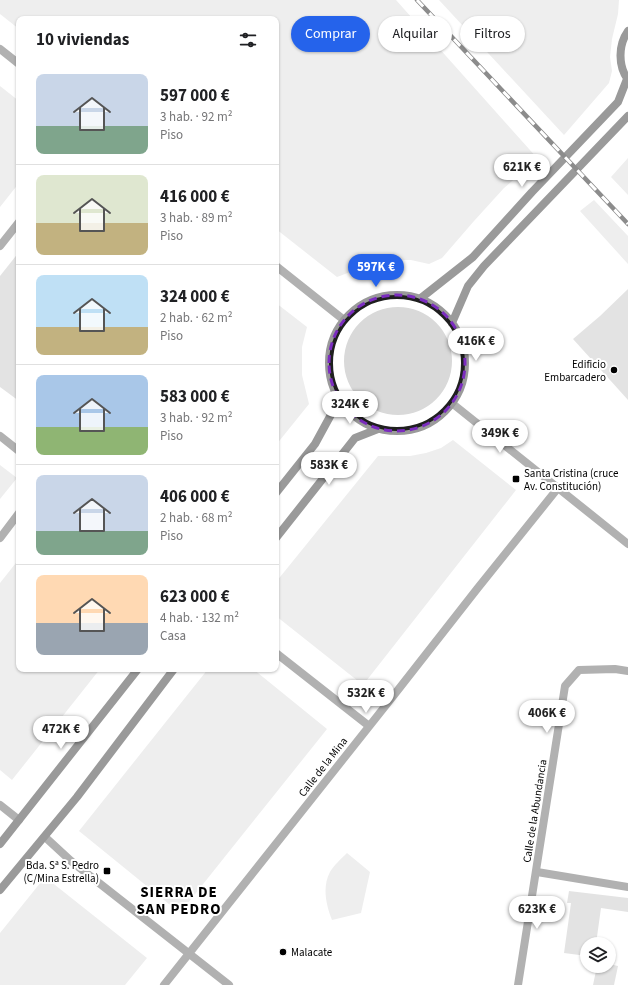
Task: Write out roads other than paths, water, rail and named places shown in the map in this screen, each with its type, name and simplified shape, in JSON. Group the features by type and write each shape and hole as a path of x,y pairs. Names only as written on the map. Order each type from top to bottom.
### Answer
{"main road":[{"path":"421,298 473,257 532,192 618,102 627,79 622,68 620,52 624,37 628,31"},
{"path":"452,323 468,286 484,266 628,116"},
{"path":"391,294 421,298 441,309 459,331 466,361 464,382 453,404 434,422 406,432 378,428 350,414 339,400 331,384 328,358 334,334 348,315 364,302 391,294"},
{"path":"279,489 315,444 339,400"},
{"path":"279,534 355,438 378,428"},
{"path":"0,844 136,672"},
{"path":"0,890 45,837 172,672"}],"street":[{"path":"0,49 16,62"},
{"path":"0,246 16,226"},
{"path":"279,268 344,320"},
{"path":"453,404 628,544"},
{"path":"0,436 16,449"},
{"name":"Calle de la Mina","path":"164,985 558,488"},
{"path":"0,538 16,517"},
{"path":"279,655 369,726"},
{"name":"Calle de la Abundancia","path":"518,985 537,872 565,686 579,670 615,668 628,671"},
{"path":"0,805 19,820"},
{"path":"45,837 75,864 229,985"},
{"path":"537,872 628,887"}],"railway":[{"path":"417,0 628,224"}],"place":[{"name":"Edificio Embarcadero","path":"614,370"},
{"name":"Santa Cristina (cruce Av. Constitución)","path":"516,479"},
{"name":"Bda. Sª S. Pedro (C/Mina Estrella)","path":"107,871"},
{"name":"Malacate","path":"283,952"}],"district":[{"name":"SIERRA DE SAN PEDRO","path":"179,900"}]}
